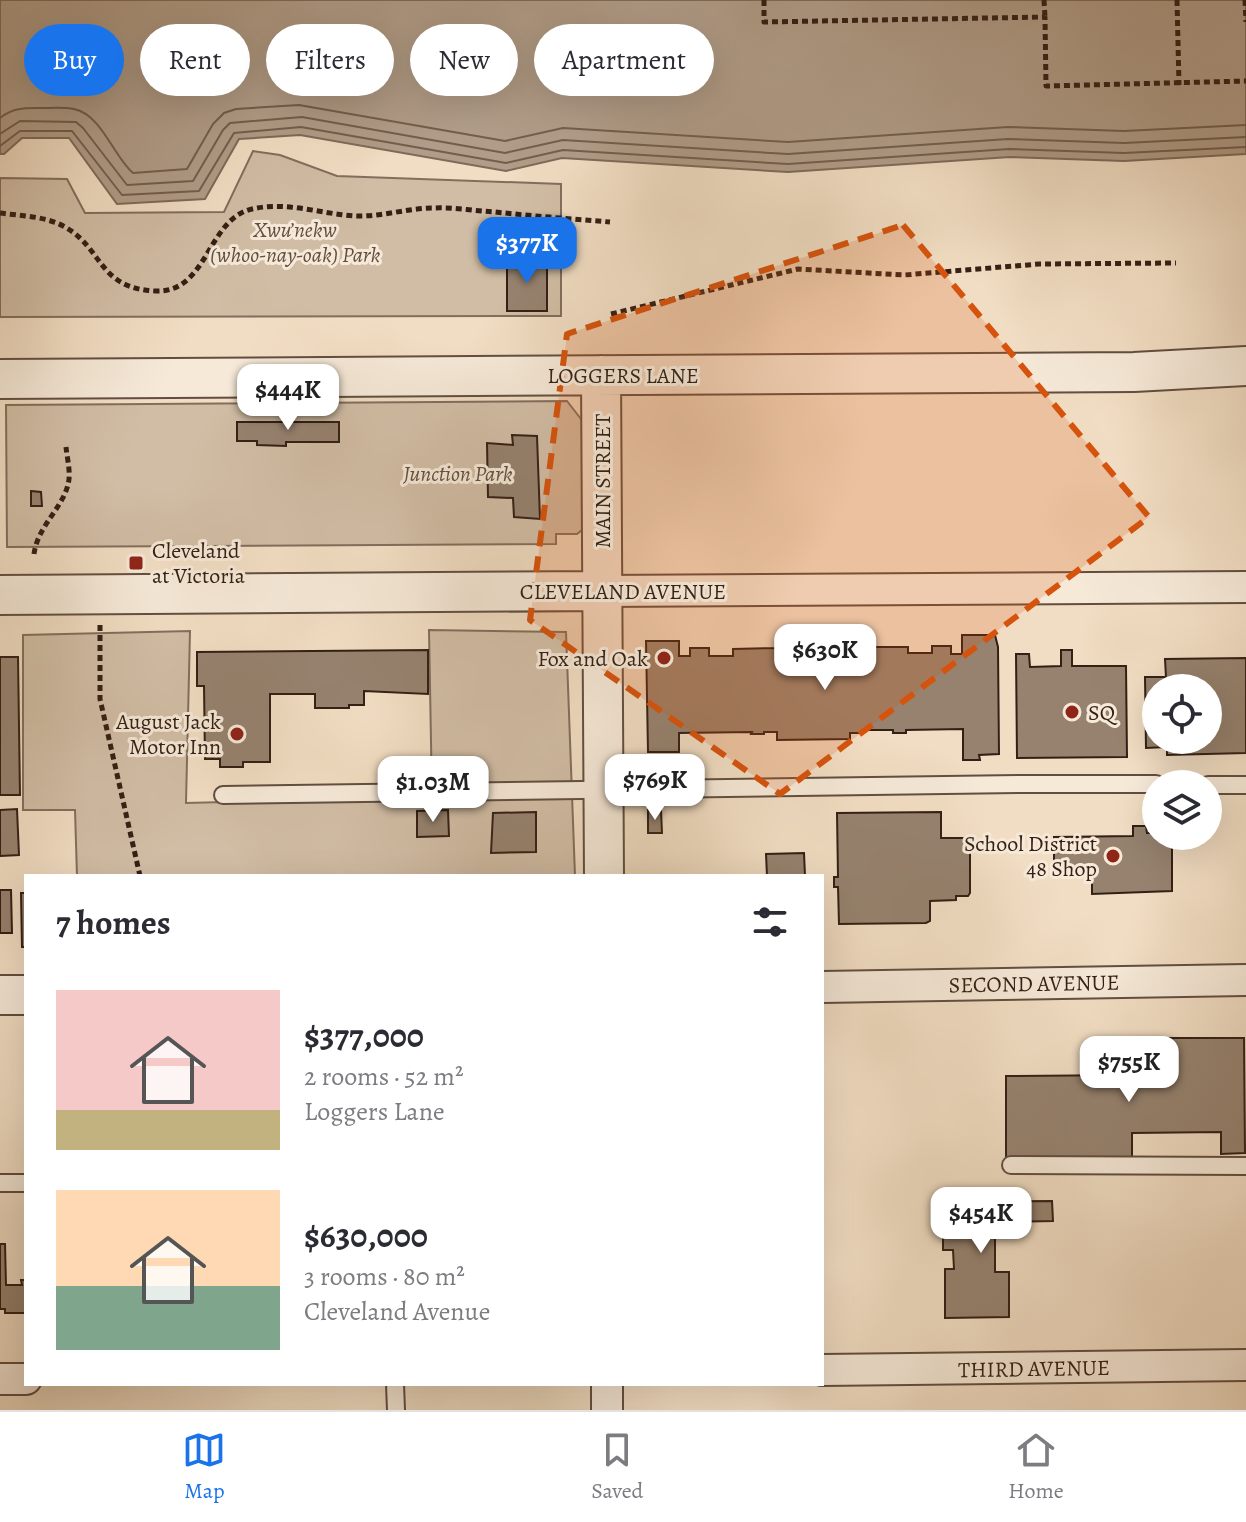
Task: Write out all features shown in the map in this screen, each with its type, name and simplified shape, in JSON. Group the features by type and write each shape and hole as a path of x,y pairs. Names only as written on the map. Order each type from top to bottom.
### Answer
{"street":[{"name":"LOGGERS LANE","path":"0,379 1134,372 1246,366"},
{"name":"MAIN STREET","path":"601,375 604,874"},
{"name":"CLEVELAND AVENUE","path":"0,595 1246,587"},
{"name":"SECOND AVENUE","path":"824,987 1246,980"},
{"path":"0,995 24,995"},
{"name":"THIRD AVENUE","path":"824,1370 1246,1365"},
{"path":"0,1379 24,1379"},
{"path":"607,1386 607,1410"}],"lane":[{"path":"223,795 1142,784"},
{"path":"1222,785 1246,785"},
{"path":"1011,1165 1246,1166"},
{"path":"0,1183 24,1183"},
{"path":"395,1386 396,1410"}],"path":[{"path":"764,0 764,22 1045,17"},
{"path":"1044,0 1046,86 1246,81"},
{"path":"1177,0 1179,85"},
{"path":"1245,0 1246,22"},
{"path":"0,213 52,221 69,228 104,270 119,282 159,292 179,285 196,273 223,226 238,214 252,209 276,206 359,216 437,208 610,222"},
{"path":"611,314 798,269 904,275 1039,264 1176,263"},
{"path":"34,554 42,527 61,501 69,480 66,447"},
{"path":"100,616 100,699 140,874"}],"highlighted area":[{"path":"903,225 1149,517 780,794 530,620 567,334"}],"green space":[{"name":"Xwu’nekw (whoo-nay-oak) Park","path":"253,151 280,155 337,176 561,184 561,316 0,317 0,178 67,179 85,213 224,212"},
{"name":"Junction Park","path":"567,401 588,428 592,522 577,534 556,534 556,544 7,547 6,405"},
{"path":"429,630 566,632 575,874 77,874 75,810 23,810 23,635 190,631 186,803 432,797"}],"water":[{"path":"0,0 1246,0 1246,154 1124,161 1010,157 788,172 562,158 506,171 300,135 239,139 205,199 117,204 69,138 22,138 0,154"}],"building":[{"path":"547,259 547,311 507,311 507,260"},
{"path":"237,422 339,422 339,442 257,445 257,441 237,441"},
{"path":"512,435 537,436 540,519 514,517 513,498 488,497 487,443 513,445"},
{"path":"31,491 41,492 42,506 31,506"},
{"path":"962,635 995,635 998,647 999,754 979,755 980,760 963,760 963,729 906,730 906,733 863,730 863,733 850,733 850,739 777,740 777,732 679,733 679,752 648,752 646,641 679,641 679,656 690,656 690,648 709,648 709,656 733,656 733,649 792,646 792,642 804,642 804,638 836,638 836,642 863,647 908,647 908,653 932,653 932,646 951,646 951,654 962,654"},
{"name":"August Jack Motor Inn","path":"428,650 428,694 364,691 364,705 315,708 315,694 270,694 270,762 243,762 243,767 220,767 220,759 205,759 204,686 197,686 197,652"},
{"name":"SQ","path":"1061,650 1072,650 1072,666 1126,666 1127,757 1017,758 1016,654 1029,654 1030,667 1061,666"},
{"path":"0,657 18,657 20,795 0,795"},
{"path":"1246,658 1246,753 1222,754 1222,674 1166,674 1165,659"},
{"path":"17,809 19,855 0,856 0,810"},
{"path":"448,810 449,836 417,837 417,811"},
{"path":"648,810 661,810 662,833 648,833"},
{"path":"536,812 536,852 491,853 493,813"},
{"path":"941,812 941,838 970,840 968,896 956,896 956,900 930,901 930,921 926,923 839,924 838,887 834,887 834,877 838,877 837,813"},
{"name":"School District 48 Shop","path":"1133,826 1142,826 1142,850 1172,850 1172,891 1092,894 1092,876 1054,876 1054,837 1133,836"},
{"path":"804,853 805,874 767,874 766,854"},
{"path":"0,890 11,890 12,933 0,933"},
{"path":"21,893 24,893 24,947"},
{"path":"1131,1038 1244,1038 1245,1153 1221,1154 1221,1132 1132,1133 1132,1164 1006,1165 1006,1076 1131,1075"},
{"path":"1052,1201 1053,1221 995,1222 995,1272 1009,1272 1009,1317 945,1318 945,1269 954,1269 953,1250 943,1250 943,1202"},
{"path":"0,1244 5,1244 6,1285 22,1285 21,1280 24,1280 24,1313 5,1313 5,1309 0,1309"}],"place":[{"name":"Cleveland at Victoria","path":"136,563"},
{"name":"Fox and Oak","path":"664,658"},
{"name":"SQ","path":"1072,712"},
{"name":"August Jack Motor Inn","path":"237,734"},
{"name":"School District 48 Shop","path":"1113,856"}]}
